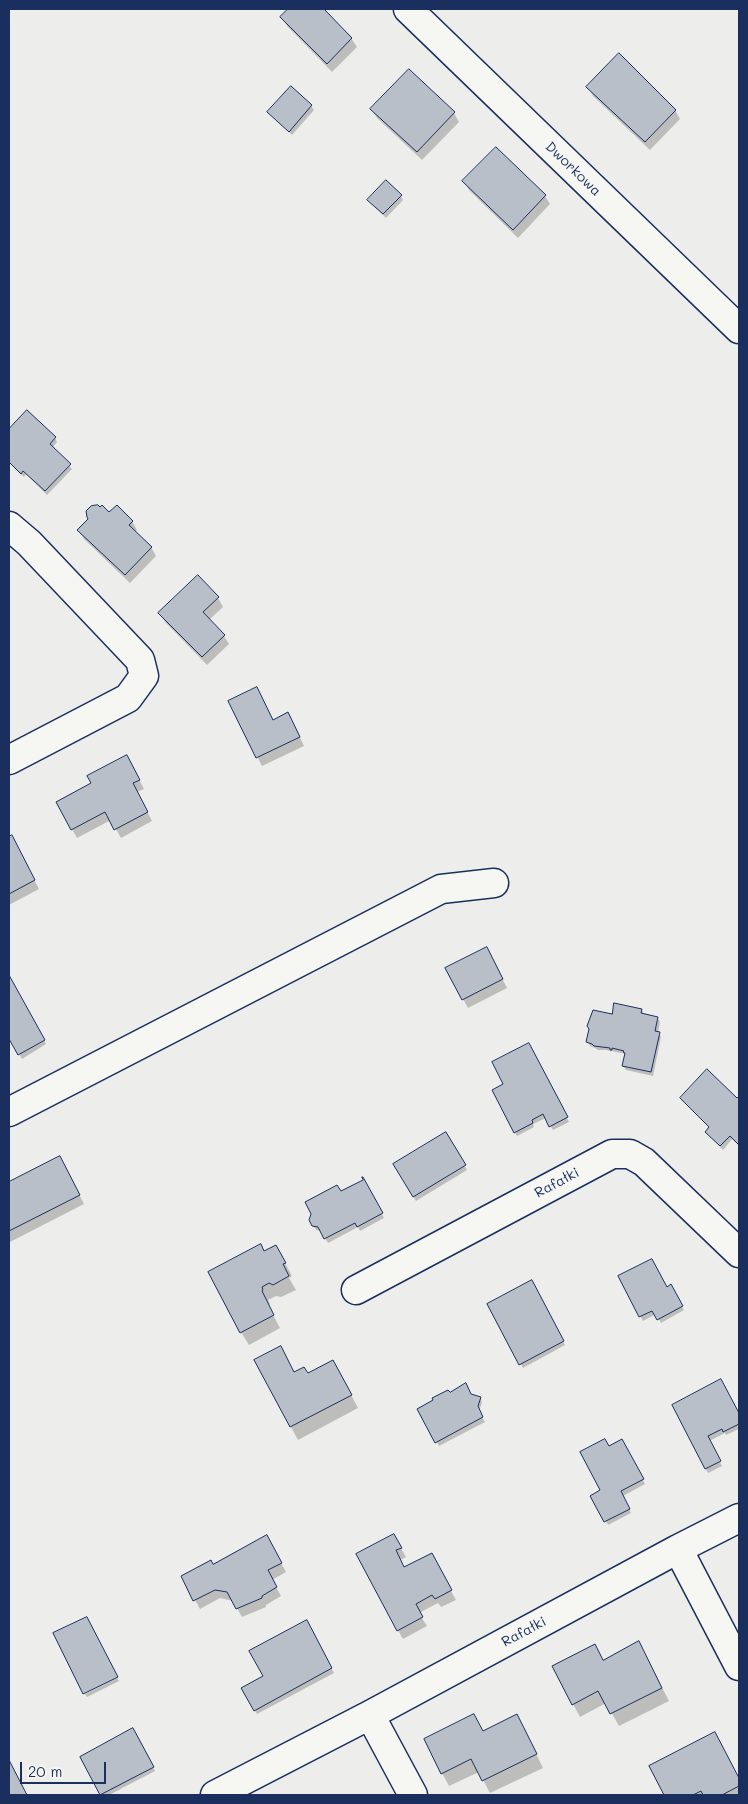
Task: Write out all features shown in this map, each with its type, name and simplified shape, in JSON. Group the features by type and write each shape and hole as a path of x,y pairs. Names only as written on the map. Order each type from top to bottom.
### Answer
{"street":[{"name":"Dworkowa","path":"408,9 739,329"},
{"path":"9,526 29,543 140,660 144,676 128,698 9,760"},
{"path":"9,1112 441,889 494,883"},
{"name":"Rafałki","path":"356,1290 612,1154 630,1154 644,1162 739,1253"},
{"name":"Rafałki","path":"215,1795 370,1715 739,1518"},
{"path":"678,1549 739,1666"},
{"path":"370,1715 413,1795"}],"building":[{"path":"288,9 324,9 352,38 327,64 280,17"},
{"path":"619,53 676,110 645,142 586,87"},
{"path":"409,69 455,112 417,152 370,109"},
{"path":"291,86 312,105 289,132 267,112"},
{"path":"496,147 546,195 513,230 462,181"},
{"path":"386,180 402,195 383,214 367,200"},
{"path":"27,410 56,437 50,444 71,464 45,491 23,471 21,474 9,462 9,429"},
{"path":"98,505 100,507 102,505 109,512 117,505 133,521 129,525 152,547 125,575 77,530 88,519 86,511 91,506"},
{"path":"198,575 219,597 203,612 225,635 202,657 158,613"},
{"path":"257,687 273,720 288,712 300,737 256,758 228,701"},
{"path":"127,755 140,780 133,783 148,812 114,830 105,812 71,830 56,802 91,783 87,776"},
{"path":"12,835 35,880 9,894 9,837"},
{"path":"487,947 503,979 462,1000 445,968"},
{"path":"9,975 45,1040 18,1055 9,1039"},
{"path":"614,1003 642,1009 641,1013 658,1017 655,1031 660,1032 651,1072 622,1066 624,1051 612,1048 610,1050 610,1048 594,1046 586,1042 589,1029 587,1026 593,1010 612,1014"},
{"path":"529,1043 568,1117 549,1127 543,1114 532,1120 533,1123 514,1133 492,1090 503,1084 492,1062"},
{"path":"707,1069 737,1098 739,1096 739,1145 730,1136 720,1146 705,1132 709,1127 680,1098"},
{"path":"446,1132 466,1165 413,1197 393,1164"},
{"path":"60,1156 80,1195 9,1231 9,1182"},
{"path":"362,1177 383,1213 357,1227 355,1223 324,1239 318,1227 312,1226 309,1220 311,1214 305,1202 337,1185 341,1191 363,1180"},
{"path":"261,1244 264,1251 276,1245 286,1263 283,1264 289,1276 273,1285 269,1283 262,1287 262,1291 274,1315 240,1333 208,1272"},
{"path":"652,1259 667,1287 671,1284 683,1306 657,1320 652,1311 639,1317 618,1276"},
{"path":"532,1280 564,1341 519,1365 487,1304"},
{"path":"281,1346 294,1372 304,1367 308,1373 333,1360 352,1395 290,1427 254,1360"},
{"path":"721,1379 739,1413 739,1424 723,1432 722,1429 708,1436 721,1461 705,1469 672,1405"},
{"path":"466,1383 471,1394 481,1397 478,1406 483,1417 435,1443 417,1409 433,1400 432,1398 448,1390 450,1392"},
{"path":"605,1439 609,1446 622,1439 644,1479 621,1491 630,1509 604,1522 590,1496 600,1490 580,1452"},
{"path":"394,1534 402,1548 396,1550 404,1567 432,1553 452,1590 435,1599 432,1595 416,1604 423,1617 397,1631 356,1554"},
{"path":"267,1535 282,1563 268,1570 277,1587 262,1596 262,1598 236,1609 227,1592 215,1590 193,1601 181,1576 211,1560 213,1564"},
{"path":"87,1617 118,1677 83,1694 53,1633"},
{"path":"307,1620 332,1668 254,1711 241,1688 263,1676 249,1651"},
{"path":"639,1641 662,1688 610,1714 598,1691 572,1705 552,1666 595,1644 603,1660"},
{"path":"474,1714 483,1731 517,1714 537,1754 482,1781 471,1759 441,1774 424,1739"},
{"path":"133,1728 154,1767 100,1795 80,1757"},
{"path":"715,1732 739,1778 739,1786 722,1795 703,1795 701,1791 693,1795 664,1795 649,1766"},
{"path":"9,1760 27,1795 9,1795"}]}
